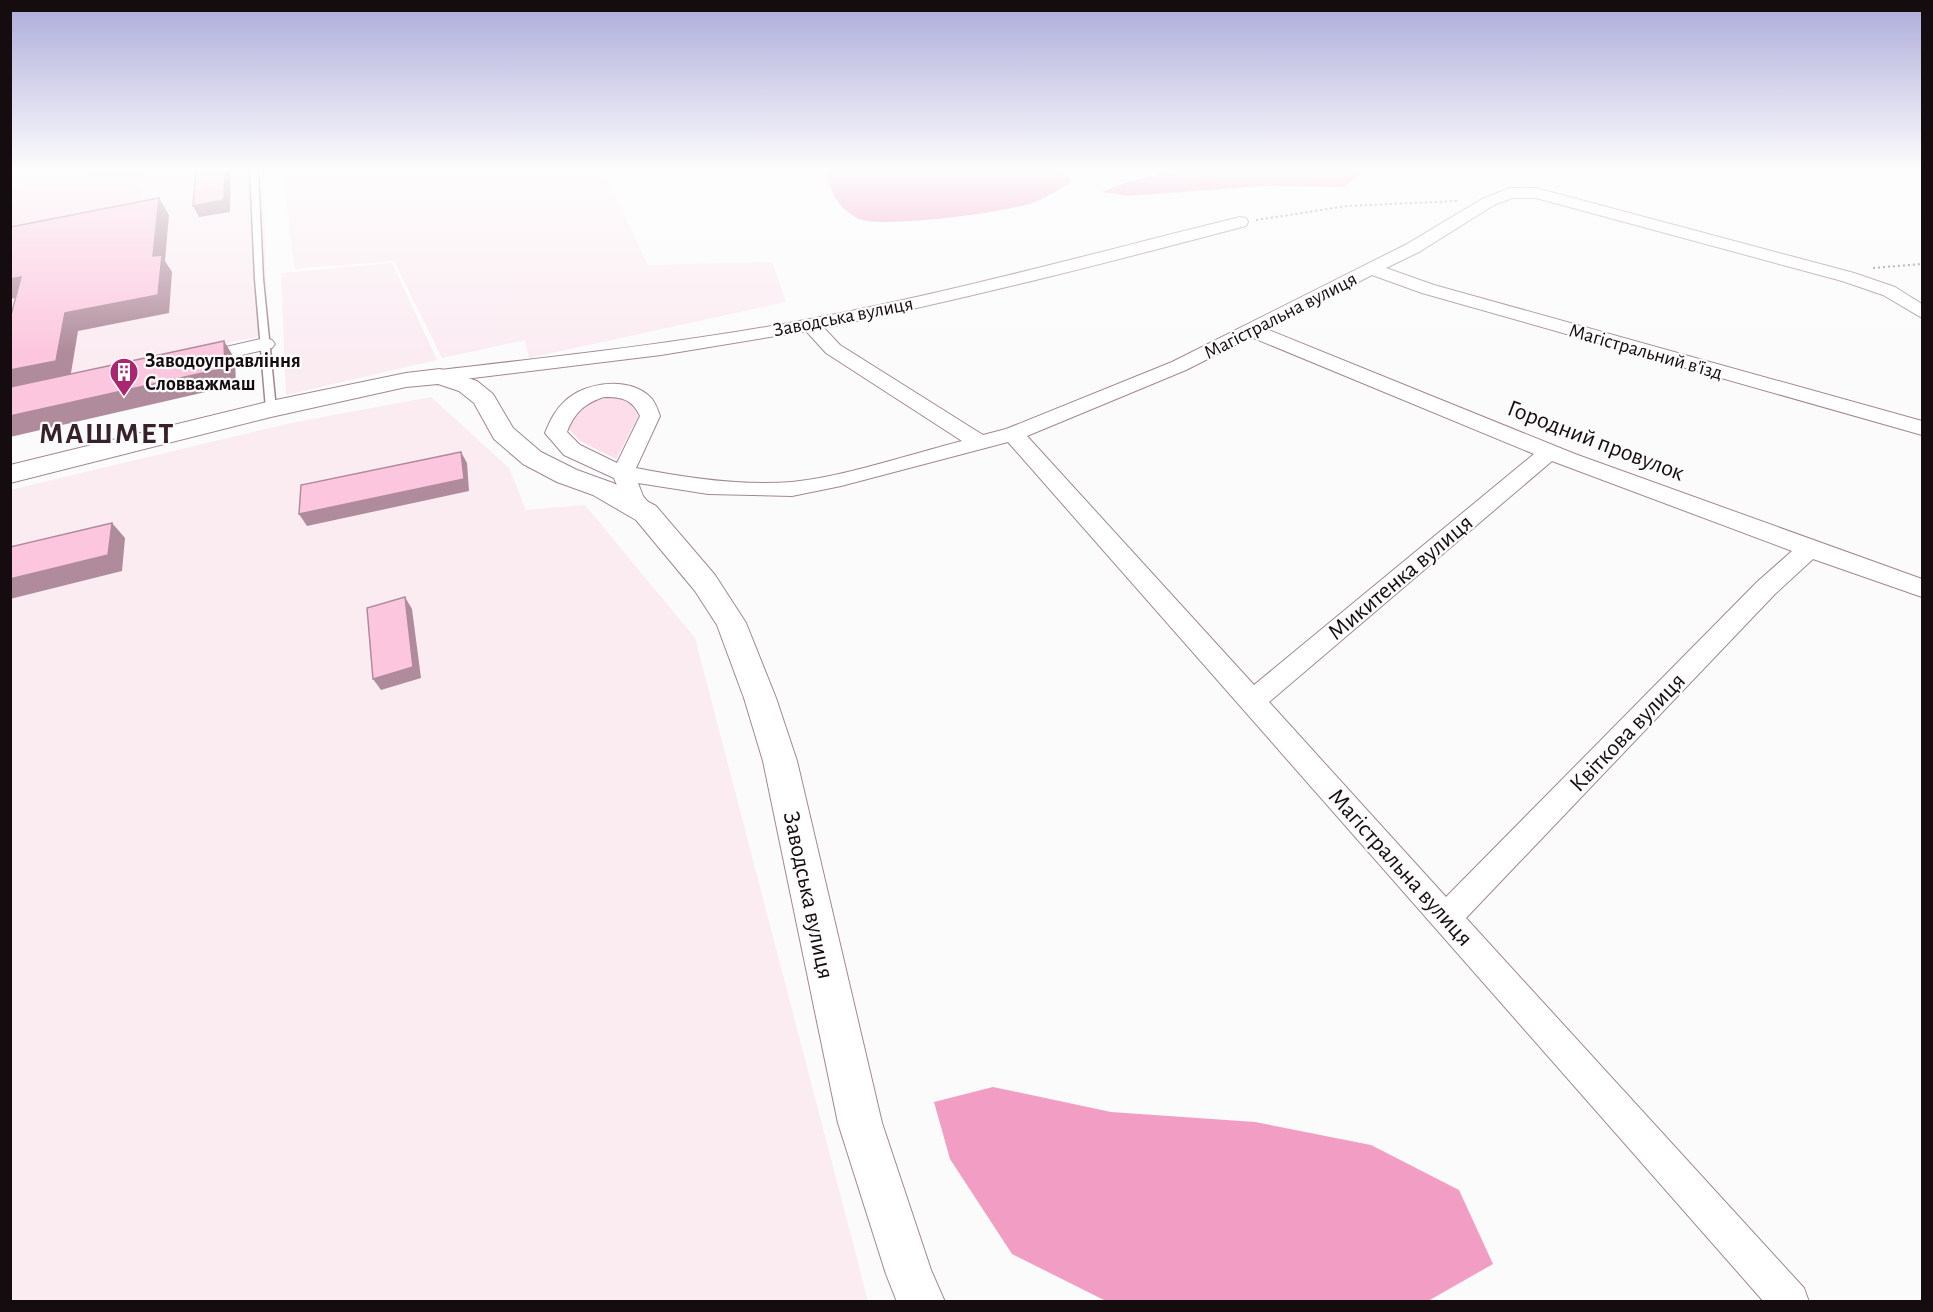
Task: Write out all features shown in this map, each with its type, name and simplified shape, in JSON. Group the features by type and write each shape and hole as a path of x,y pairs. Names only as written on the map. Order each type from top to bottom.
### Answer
{"street":[{"name":"Заводська вулиця","path":"10,474 271,409 406,380 655,351 901,306 1207,230"},
{"name":"Магістральна вулиця","path":"623,473 708,487 792,489 841,480 1012,434 1179,366 1254,331 1413,248 1442,230"},
{"name":"Магістральна вулиця","path":"1674,230 1848,277 1889,291 1923,312"},
{"name":"Магістральний в'їзд","path":"1371,269 1428,289 1887,421 1923,428"},
{"path":"810,324 834,349 979,442"},
{"name":"Городний провулок","path":"1254,331 1323,362 1549,452 1809,549 1923,588"},
{"path":"184,362 265,344"},
{"name":"Заводська вулиця","path":"440,376 468,386 484,399 504,433 532,458 567,476 603,489 646,513"},
{"path":"610,390 634,395 643,401 650,416 623,473 572,450 556,433 558,421 570,403 595,392 610,390"},
{"name":"Магістральна вулиця","path":"1012,434 1790,1302"},
{"name":"Микитенка вулиця","path":"1252,702 1549,452"},
{"name":"Заводська вулиця","path":"623,473 633,499 705,583 730,623 760,698 780,761 860,1123 909,1274 921,1302"},
{"name":"Квіткова вулиця","path":"1447,917 1766,588 1809,549"}],"lane":[{"path":"258,230 271,409"}],"path":[{"path":"1848,277 1856,271 1923,264"}],"shaded area":[{"path":"10,230 265,230 268,334 11,392"},
{"path":"290,230 631,230 648,265 772,262 786,302 529,358 525,340 442,358 394,261 295,269"},
{"path":"392,263 437,360 286,395 281,273"},
{"path":"431,397 509,468 526,510 585,505 695,638 868,1301 11,1301 10,490 291,423"},
{"path":"609,398 623,400 631,405 638,417 616,459 580,441 569,429 574,416 583,407"},
{"path":"993,1087 1111,1112 1255,1122 1371,1145 1459,1190 1493,1264 1428,1301 1106,1301 1012,1254 950,1159 934,1102"}],"building":[{"path":"10,230 156,230 153,256 162,255 158,295 65,313 56,361 10,370 10,319 21,277 10,279"},
{"path":"224,341 225,368 10,416 10,387"},
{"path":"461,452 464,479 299,514 301,485"},
{"path":"112,523 108,555 10,579 10,547"},
{"path":"405,597 413,667 373,679 367,608"}],"place":[{"name":"Заводоуправління Словважмаш","path":"124,398"}],"district":[{"name":"МАШМЕТ","path":"107,433"}]}
